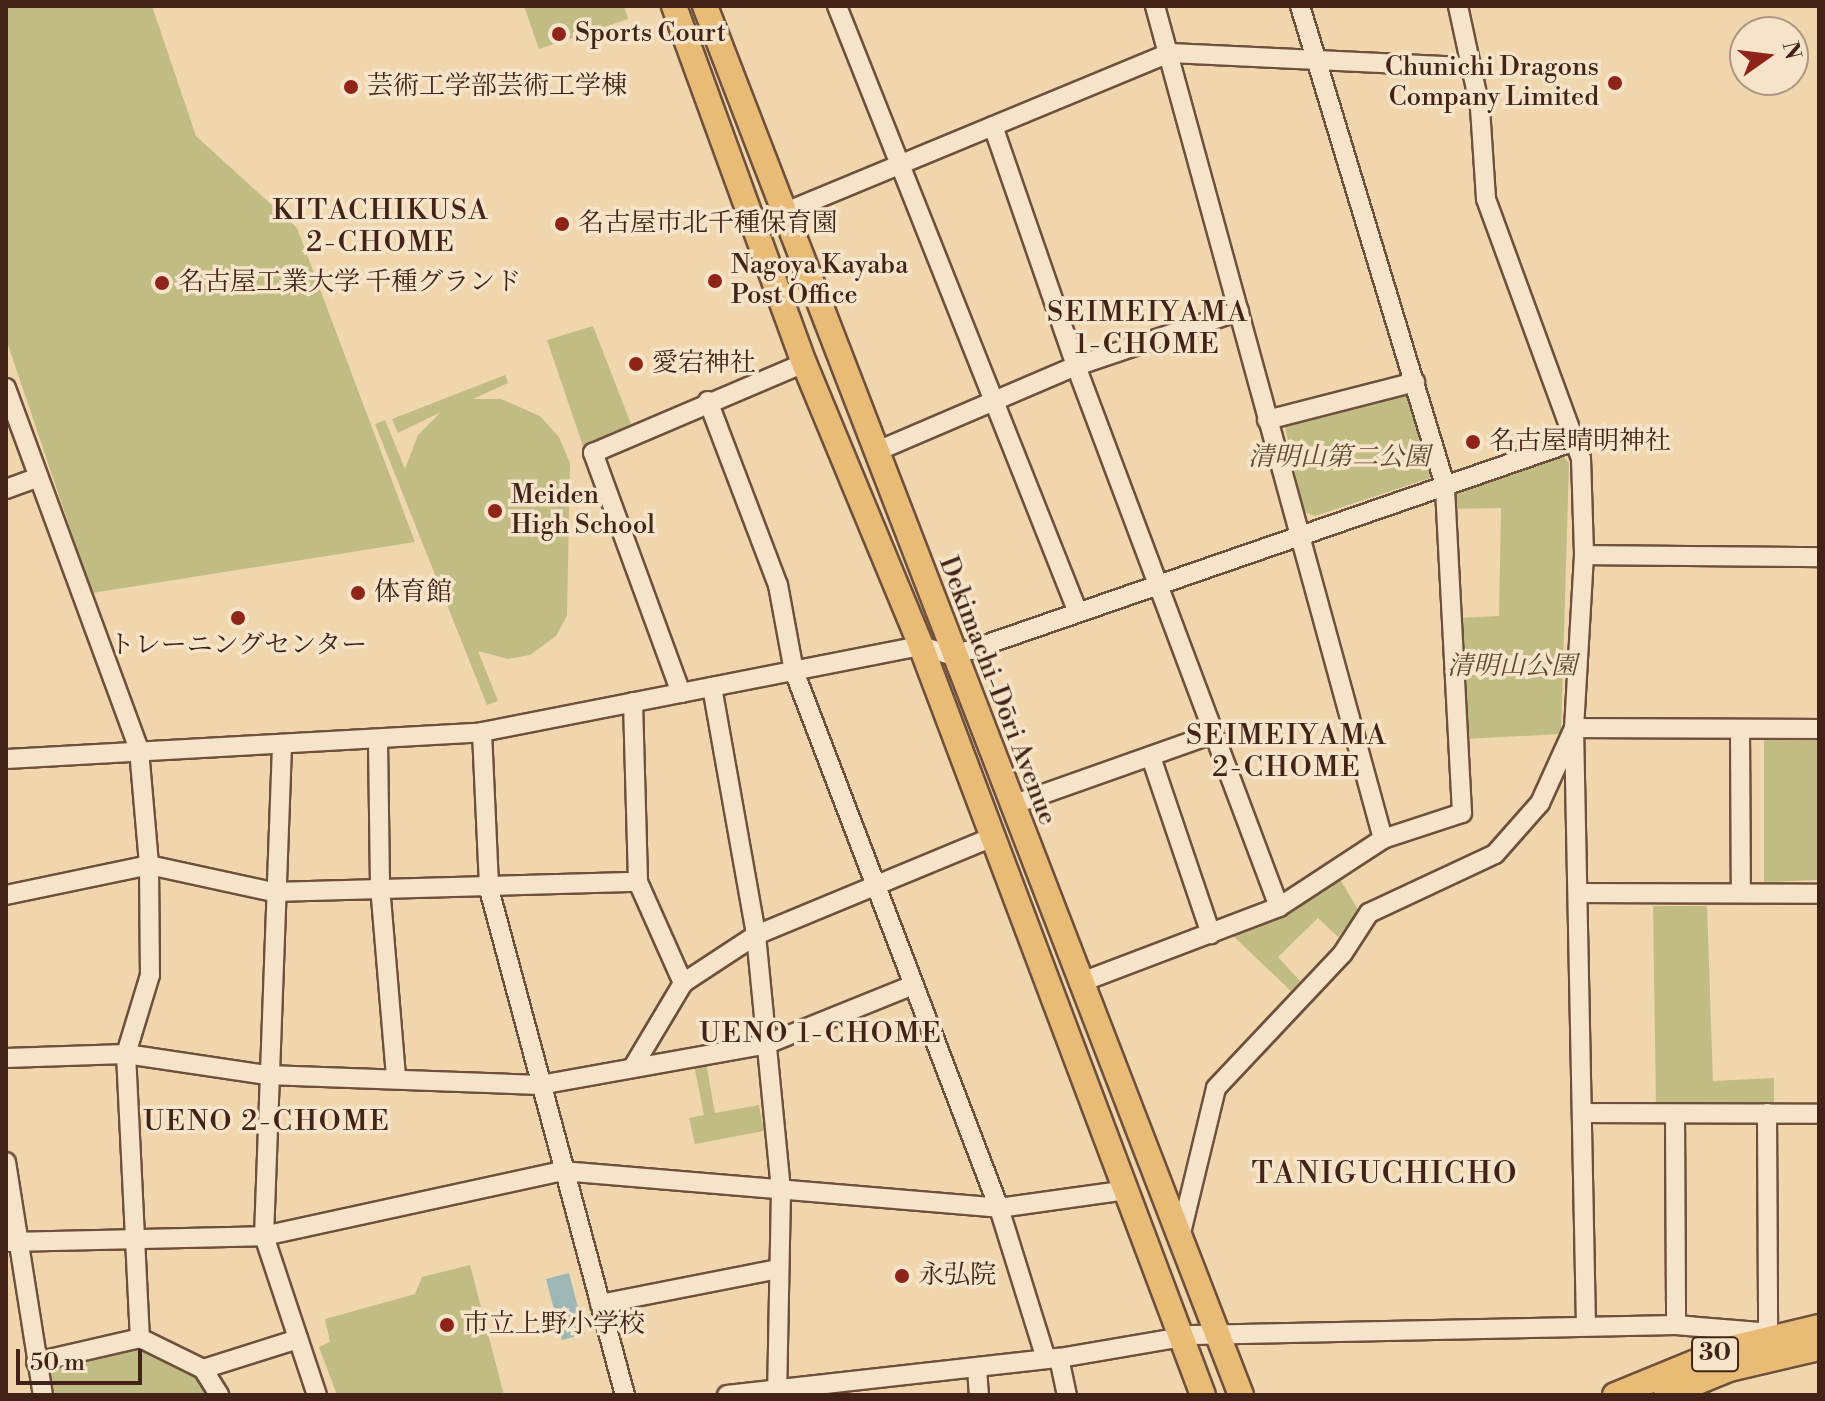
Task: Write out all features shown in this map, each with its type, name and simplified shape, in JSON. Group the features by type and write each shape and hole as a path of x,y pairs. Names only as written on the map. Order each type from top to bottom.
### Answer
{"main road":[{"path":"674,6 804,363 921,646 1203,1395"},
{"name":"Dekimachi-Dōri Avenue","path":"705,6 1079,983 1181,1233 1241,1395"},
{"name":"30","path":"1666,1395 1792,1342 1819,1327"},
{"name":"30","path":"1615,1395 1728,1349 1792,1342"}],"street":[{"path":"837,6 1077,610"},
{"path":"1155,6 1297,536 1383,839"},
{"path":"1079,983 1279,907 1383,839 1462,813 1445,485 1320,61 1300,6"},
{"path":"1458,6 1480,108 1486,199 1578,440 1584,555 1574,728 1586,1326"},
{"path":"754,225 1169,53 1471,67"},
{"path":"993,126 1076,366 1279,907"},
{"path":"875,452 994,404 1076,366 1239,311"},
{"path":"681,693 593,453 708,401 804,363"},
{"path":"1267,420 1415,382"},
{"path":"6,388 139,750 149,865 150,975 126,1054 140,1338"},
{"path":"708,401 778,585 794,671 1067,1395"},
{"path":"6,759 139,750 378,741 482,732 921,646 953,656 1077,610 1578,440"},
{"path":"6,489 37,478"},
{"path":"1584,555 1819,557"},
{"path":"712,687 756,935 781,1190 777,1390"},
{"path":"633,702 638,882 683,983"},
{"path":"1574,728 1819,729"},
{"path":"1181,1233 1216,1088 1343,953 1369,913 1495,854 1540,803 1574,728"},
{"path":"1740,729 1741,893"},
{"path":"482,732 489,889 562,1171 625,1395"},
{"path":"1012,805 1212,734"},
{"path":"378,741 380,886 396,1078"},
{"path":"282,746 273,892 264,1236 317,1395"},
{"path":"1151,757 1211,934"},
{"path":"633,1067 683,983 756,935 993,837"},
{"path":"6,895 149,865 273,892 380,886 489,889 638,882"},
{"path":"1578,893 1819,894"},
{"path":"6,1058 126,1054 267,1075 540,1085 767,1044 913,985"},
{"path":"1582,1113 1819,1114"},
{"path":"727,1395 880,1386 1182,1337 1676,1325 1792,1342 1767,1113"},
{"path":"1675,1114 1676,1325"},
{"path":"6,1162 11,1242 43,1395"},
{"path":"11,1242 264,1236 562,1171 999,1208 1127,1190"},
{"path":"600,1304 778,1269"},
{"path":"36,1362 140,1338 203,1369 219,1395"},
{"path":"203,1369 298,1339"},
{"path":"977,1368 979,1395"}],"green space":[{"name":"名古屋工業大学 千種グランド","path":"6,6 152,6 196,136 297,228 415,542 92,593 6,339"},
{"name":"Sports Court","path":"524,6 624,6 628,19 539,49"},
{"path":"593,326 631,424 583,446 547,340"},
{"path":"505,375 508,383 473,399 501,399 540,416 559,437 570,463 567,616 556,636 530,655 508,659 478,651 498,701 487,705 375,424 385,420 405,469 418,435 441,412 398,433 392,419"},
{"name":"清明山第二公園","path":"1407,393 1415,397 1436,467 1433,477 1315,516 1304,512 1284,423"},
{"name":"清明山公園","path":"1560,453 1569,463 1561,734 1464,739 1458,618 1499,616 1501,508 1453,509 1456,488"},
{"path":"1819,735 1819,880 1764,882 1764,737"},
{"path":"1338,876 1359,911 1338,937 1318,918 1278,957 1300,981 1291,991 1231,934 1284,915"},
{"path":"1653,906 1707,906 1713,1081 1774,1078 1774,1107 1656,1106"},
{"path":"706,1063 715,1113 759,1105 764,1131 695,1144 689,1118 704,1115 694,1065"},
{"path":"470,1265 504,1395 337,1395 319,1347 330,1342 325,1319 415,1294 422,1277"},
{"path":"136,1342 197,1370 213,1395 52,1395 46,1368"}],"water":[{"path":"569,1273 585,1334 562,1340 546,1279"}],"place":[{"name":"Sports Court","path":"559,34"},
{"name":"Chunichi Dragons Company Limited","path":"1615,83"},
{"name":"芸術工学部芸術工学棟","path":"351,87"},
{"name":"名古屋市北千種保育園","path":"562,224"},
{"name":"Nagoya Kayaba Post Office","path":"715,281"},
{"name":"名古屋工業大学 千種グランド","path":"162,283"},
{"name":"愛宕神社","path":"636,364"},
{"name":"名古屋晴明神社","path":"1473,442"},
{"name":"Meiden High School","path":"495,511"},
{"name":"体育館","path":"358,593"},
{"name":"トレーニングセンター","path":"238,618"},
{"name":"永弘院","path":"902,1276"},
{"name":"市立上野小学校","path":"447,1325"}],"district":[{"name":"KITACHIKUSA 2-CHOME","path":"381,227"},
{"name":"SEIMEIYAMA 1-CHOME","path":"1148,329"},
{"name":"SEIMEIYAMA 2-CHOME","path":"1287,752"},
{"name":"UENO 1-CHOME","path":"821,1034"},
{"name":"UENO 2-CHOME","path":"267,1122"},
{"name":"TANIGUCHICHO","path":"1385,1174"}]}
